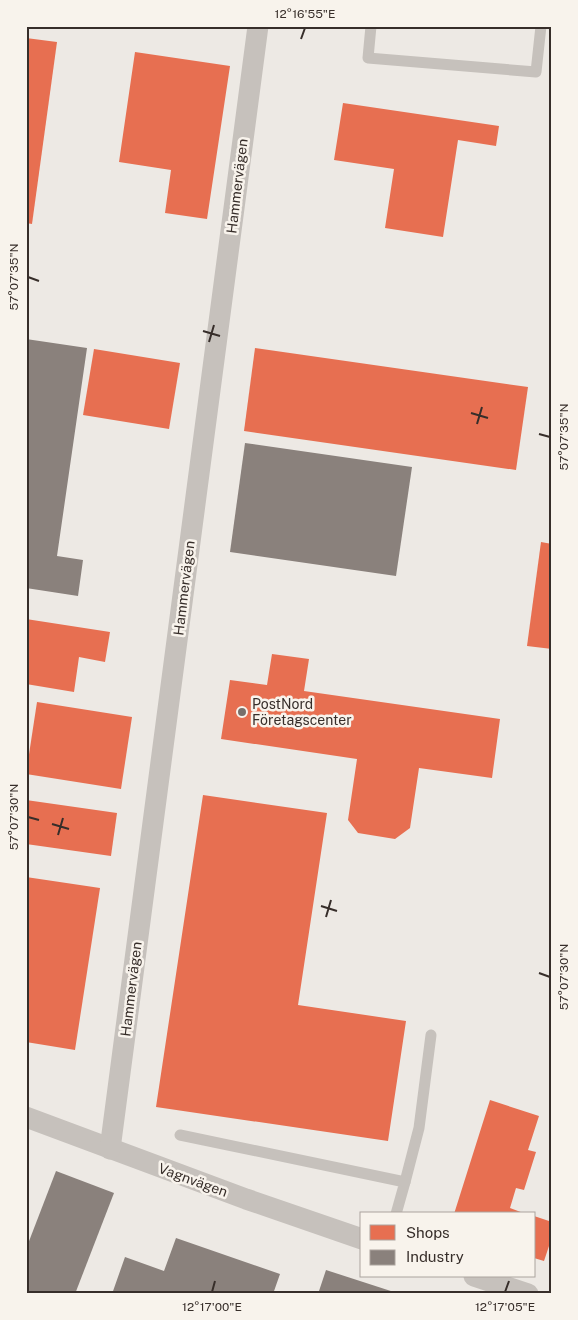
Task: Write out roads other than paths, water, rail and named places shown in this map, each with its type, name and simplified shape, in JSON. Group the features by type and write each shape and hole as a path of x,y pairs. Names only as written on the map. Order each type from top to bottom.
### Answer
{"street":[{"name":"Hammervägen","path":"110,1149 258,26"},
{"name":"Vagnvägen","path":"26,1117 360,1238"},
{"path":"480,1278 528,1294"}],"lane":[{"path":"371,26 368,58 536,72 541,26"},
{"path":"397,1212 419,1128 432,1035"},
{"path":"180,1135 405,1182"}],"place":[{"name":"PostNord Företagscenter","path":"242,712"}]}
